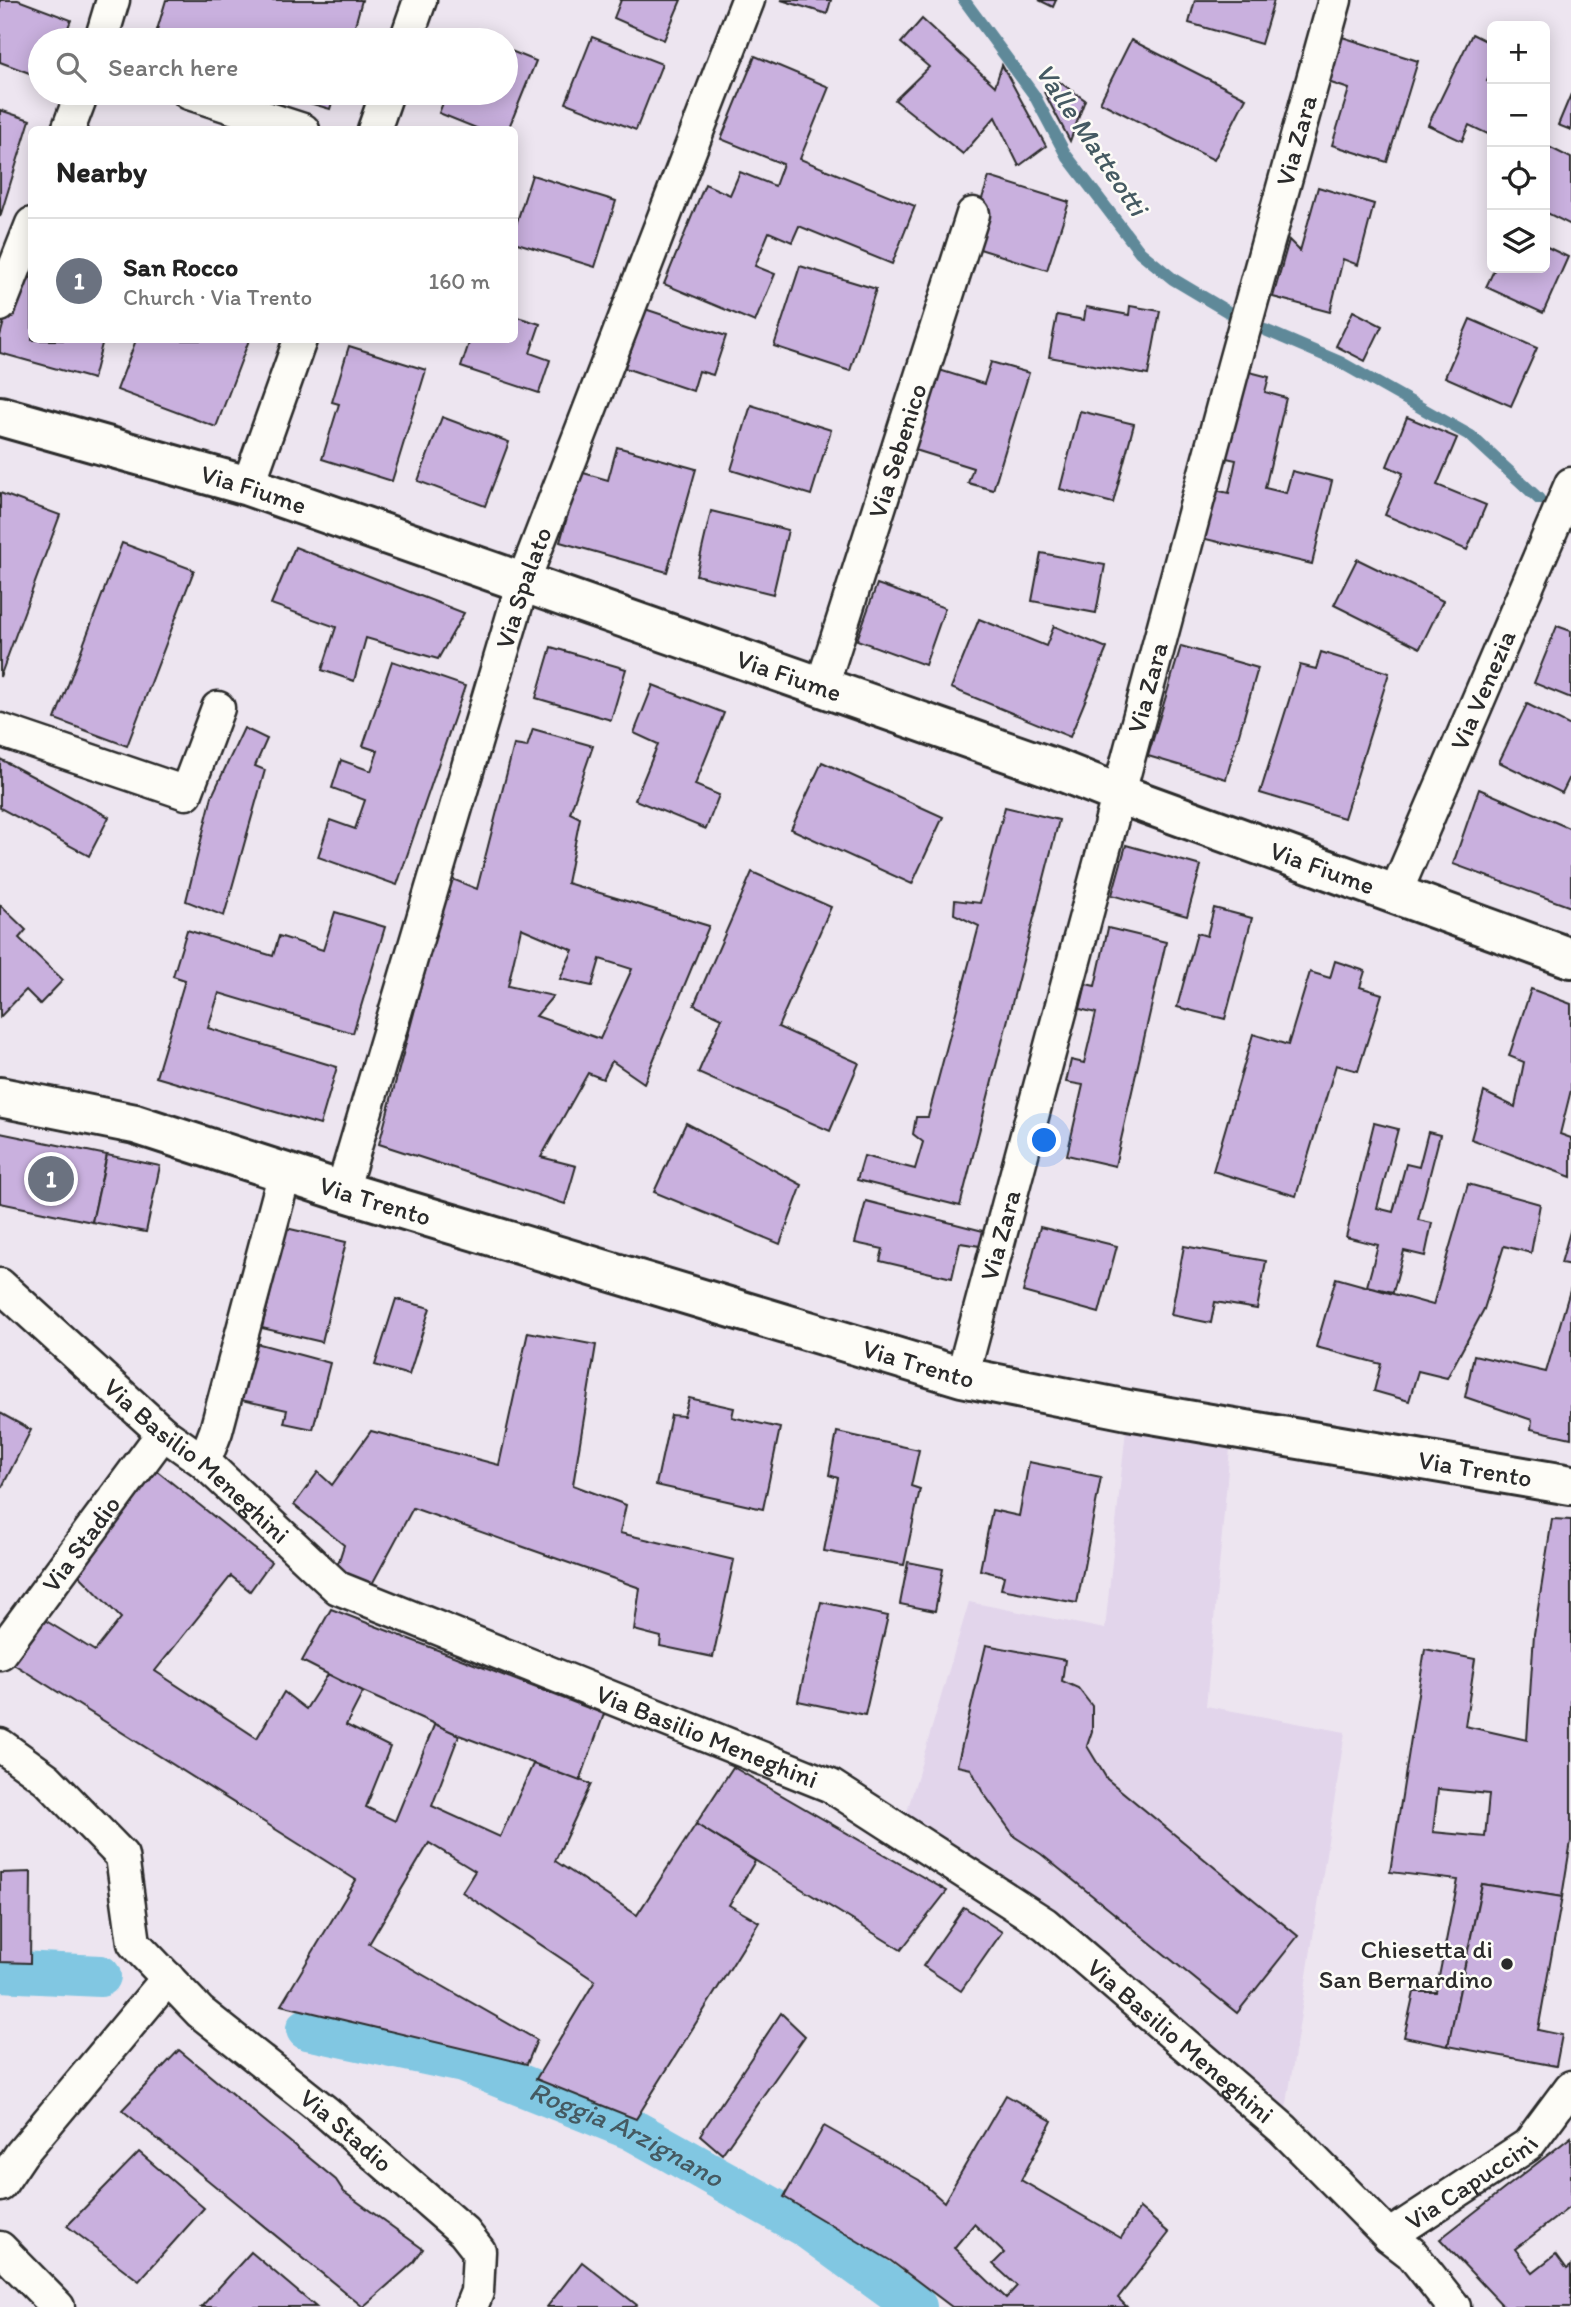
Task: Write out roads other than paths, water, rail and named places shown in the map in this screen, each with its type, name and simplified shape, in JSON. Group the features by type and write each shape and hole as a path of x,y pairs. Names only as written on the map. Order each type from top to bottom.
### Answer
{"street":[{"path":"105,28 113,0"},
{"path":"410,28 420,0"},
{"name":"Via Spalato","path":"342,1191 523,582 748,0"},
{"name":"Via Zara","path":"962,1377 1335,0"},
{"path":"70,126 77,105"},
{"path":"227,105 291,126"},
{"path":"375,126 383,105"},
{"name":"Via Sebenico","path":"822,686 973,214"},
{"path":"0,305 28,234"},
{"path":"248,486 299,343"},
{"name":"Via Fiume","path":"0,416 248,486 1044,765 1571,958"},
{"name":"Via Venezia","path":"1395,894 1567,507"},
{"path":"0,730 186,793 218,708"},
{"name":"Via Trento","path":"0,1097 135,1124 342,1191 962,1377 1129,1410 1571,1485"},
{"name":"Via Trento","path":"204,1462 216,1431 285,1172"},
{"name":"Via Basilio Meneghini","path":"0,1285 163,1433 204,1462 338,1588 831,1786 1045,1924 1283,2129 1389,2236 1412,2253 1454,2307"},
{"name":"Via Stadio","path":"0,1653 163,1433"},
{"name":"Via Stadio","path":"0,1745 47,1779 122,1856 134,1942 200,2012 327,2113 464,2232 479,2251 477,2292 471,2307"},
{"path":"0,2185 21,2154 168,1978"},
{"name":"Via Capuccini","path":"1389,2236 1528,2146 1571,2087"},
{"path":"0,2248 58,2307"}],"waterway":[{"name":"Valle Matteotti","path":"964,0 1034,95 1066,155 1140,252 1173,279 1230,313"},
{"name":"Valle Matteotti","path":"1265,330 1340,362 1471,436 1539,499"},
{"name":"Roggia Arzignano","path":"0,1971 100,1976"},
{"name":"Roggia Arzignano","path":"307,2029 463,2062 631,2129 806,2227 916,2307"}],"place":[{"name":"San Rocco","path":"51,1179"},
{"name":"Chiesetta di San Bernardino","path":"1507,1964"}]}
